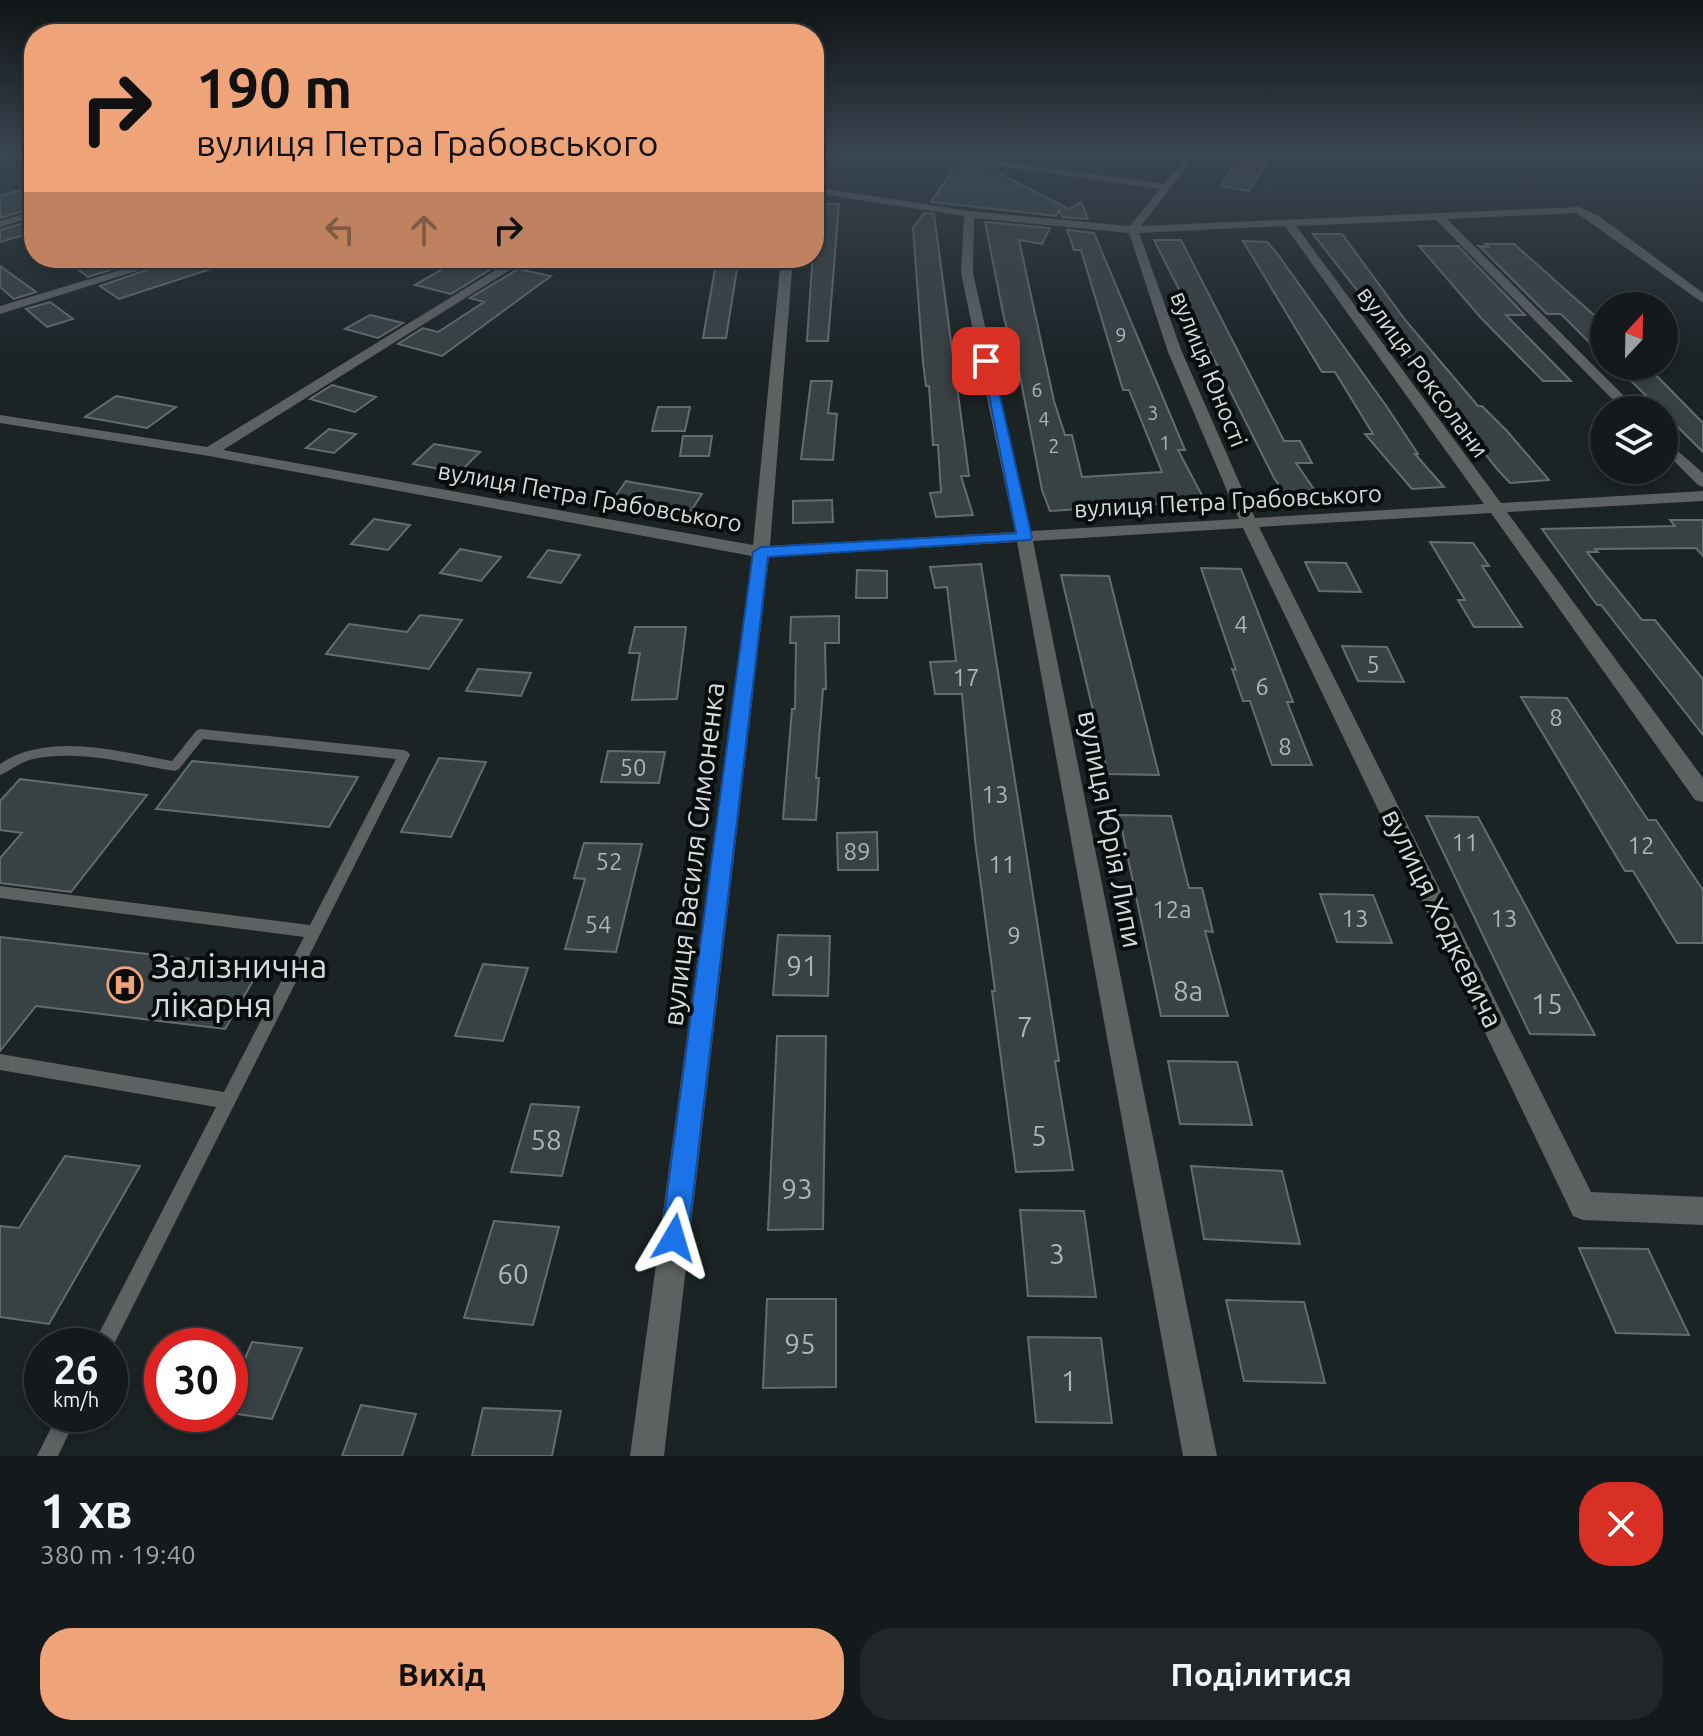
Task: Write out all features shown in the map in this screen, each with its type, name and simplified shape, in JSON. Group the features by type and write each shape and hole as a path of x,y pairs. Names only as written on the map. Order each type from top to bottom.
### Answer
{"street":[{"name":"вулиця Юрія Липи","path":"969,222 967,273 1024,537 1200,1456"},
{"path":"1050,222 1133,230 1271,222"},
{"path":"1133,230 1139,222"},
{"name":"вулиця Роксолани","path":"1288,222 1703,794"},
{"path":"1444,222 1617,396"},
{"path":"1600,222 1703,299"},
{"name":"вулиця Юності","path":"1133,230 1175,352 1249,523"},
{"path":"0,310 139,268"},
{"path":"209,452 507,268"},
{"name":"вулиця Василя Симоненка","path":"647,1456 761,552 786,268"},
{"name":"вулиця Петра Грабовського","path":"0,419 209,452 761,552 1703,496"},
{"path":"1678,457 1703,482"},
{"name":"вулиця Ходкевича","path":"1249,523 1583,1206 1703,1211"}],"lane":[{"path":"0,770 9,761 42,750 175,766 200,734 404,755 112,1328"},
{"path":"0,892 315,932"},
{"path":"0,1062 229,1101"},
{"path":"47,1456 59,1432"}],"building":[{"path":"824,222 838,222 828,341 807,341 812,268 824,268"},
{"path":"917,222 935,222 969,476 961,476 973,515 936,517 930,493 941,492 938,445 933,445 929,386 926,386 923,363 913,228"},
{"path":"985,222 1050,228 1042,244 1019,240 1054,401 1065,435 1072,435 1082,477 1162,472 1129,390 1123,390 1081,250 1074,250 1067,230 1094,233 1185,450 1178,450 1205,501 1050,511 1042,490"},
{"path":"24,223 24,235 0,242 0,230"},
{"path":"1313,234 1342,234 1406,321 1478,406 1482,406 1507,431 1549,480 1510,483"},
{"path":"1154,240 1181,240 1284,441 1300,441 1312,463 1296,463 1318,495 1287,497 1274,478"},
{"path":"1243,241 1267,242 1276,252 1387,407 1418,454 1415,454 1444,487 1412,489 1365,434 1373,434 1335,372 1322,372"},
{"path":"1485,244 1514,244 1590,312 1590,343 1561,314 1547,314 1479,246 1488,247"},
{"path":"1419,246 1458,246 1525,315 1506,315 1571,381 1543,381 1481,318"},
{"path":"0,266 36,292 14,299 0,287"},
{"path":"76,268 117,268 88,277"},
{"path":"152,268 214,268 119,299 100,286"},
{"path":"445,268 493,268 451,294 415,285"},
{"path":"715,268 737,268 726,338 703,338"},
{"path":"518,269 551,276 442,356 398,344 423,328 438,332 484,302 470,298"},
{"path":"50,302 73,319 47,327 26,309"},
{"path":"370,315 403,323 378,338 345,329"},
{"path":"1630,380 1661,380 1676,396 1646,396"},
{"path":"811,381 832,381 828,413 837,414 833,460 801,459"},
{"path":"332,385 376,397 355,412 310,399"},
{"path":"116,396 176,407 147,428 85,417"},
{"path":"1678,398 1703,423 1703,452 1678,427"},
{"path":"658,407 690,407 685,431 652,431"},
{"path":"329,429 356,434 334,453 306,448"},
{"path":"683,436 712,436 709,456 680,456"},
{"path":"434,444 480,452 459,473 413,464"},
{"path":"626,481 702,494 689,514 613,500"},
{"path":"832,500 833,522 793,523 793,501"},
{"path":"374,519 410,525 388,550 351,544"},
{"path":"1670,520 1703,520 1703,556 1696,548 1595,549 1598,552 1587,552 1642,620 1655,620 1703,679 1703,735 1601,605 1597,605 1542,529 1675,526"},
{"path":"1430,542 1473,543 1489,566 1482,566 1522,627 1474,627 1458,600 1465,600"},
{"path":"460,549 501,557 481,581 440,573"},
{"path":"548,550 580,555 561,583 528,577"},
{"path":"1305,562 1346,563 1361,592 1319,591"},
{"path":"981,564 1059,1061 1055,1061 1073,1170 1016,1172 992,991 995,991 975,840 962,694 935,694 930,662 956,661 947,587 935,588 930,567"},
{"path":"1201,568 1241,569 1293,702 1287,702 1312,765 1272,765 1250,701 1243,701 1232,669 1236,670"},
{"path":"857,570 887,571 887,598 856,598"},
{"path":"1061,575 1109,576 1159,775 1108,774"},
{"path":"420,615 462,620 429,669 326,654 349,624 407,632"},
{"path":"839,616 839,643 825,643 826,689 823,689 816,778 819,778 816,820 783,819 792,709 795,709 796,643 790,643 791,617"},
{"path":"635,627 686,627 677,699 632,700 640,653 629,653"},
{"path":"1342,646 1387,647 1404,682 1358,681"},
{"path":"478,669 531,673 521,696 466,691"},
{"path":"1521,697 1567,698 1648,820 1656,820 1703,890 1703,943 1677,943 1633,871 1625,871"},
{"path":"608,751 665,752 659,783 601,782"},
{"path":"439,758 486,762 451,837 401,832"},
{"path":"192,761 358,777 329,827 156,809"},
{"path":"20,779 147,795 71,892 0,883 0,858 22,833 0,830 0,801"},
{"path":"1119,815 1171,816 1189,888 1202,888 1213,932 1205,931 1228,1016 1161,1016"},
{"path":"1426,816 1478,817 1595,1035 1530,1034"},
{"path":"877,832 878,870 838,870 837,833"},
{"path":"584,843 642,844 616,952 565,949 585,879 574,878"},
{"path":"1320,894 1373,895 1392,943 1337,942"},
{"path":"778,935 830,936 828,996 773,995"},
{"name":"Залізнична лікарня","path":"0,937 261,967 225,1029 36,1006 0,1051"},
{"path":"483,964 528,968 503,1041 455,1036"},
{"path":"777,1036 826,1036 823,1229 768,1230"},
{"path":"1168,1061 1237,1062 1252,1125 1180,1124"},
{"path":"531,1104 579,1107 562,1176 511,1172"},
{"path":"65,1156 140,1166 49,1324 0,1317 0,1226 19,1228"},
{"path":"1191,1166 1282,1171 1300,1244 1204,1239"},
{"path":"1020,1210 1084,1211 1096,1297 1028,1296"},
{"path":"494,1221 559,1227 533,1325 464,1318"},
{"path":"1579,1248 1648,1249 1689,1335 1616,1333"},
{"path":"767,1299 836,1299 836,1387 763,1388"},
{"path":"1226,1300 1304,1302 1325,1383 1244,1381"},
{"path":"1028,1337 1101,1338 1112,1423 1036,1422"},
{"path":"252,1342 302,1348 272,1419 248,1416 248,1351"},
{"path":"361,1405 416,1414 402,1456 342,1456"},
{"path":"483,1408 561,1411 552,1456 472,1456"}],"place":[{"name":"Залізнична лікарня","path":"125,985"}],"route":[{"path":"674,1238 761,552 1024,537 986,361"}]}
